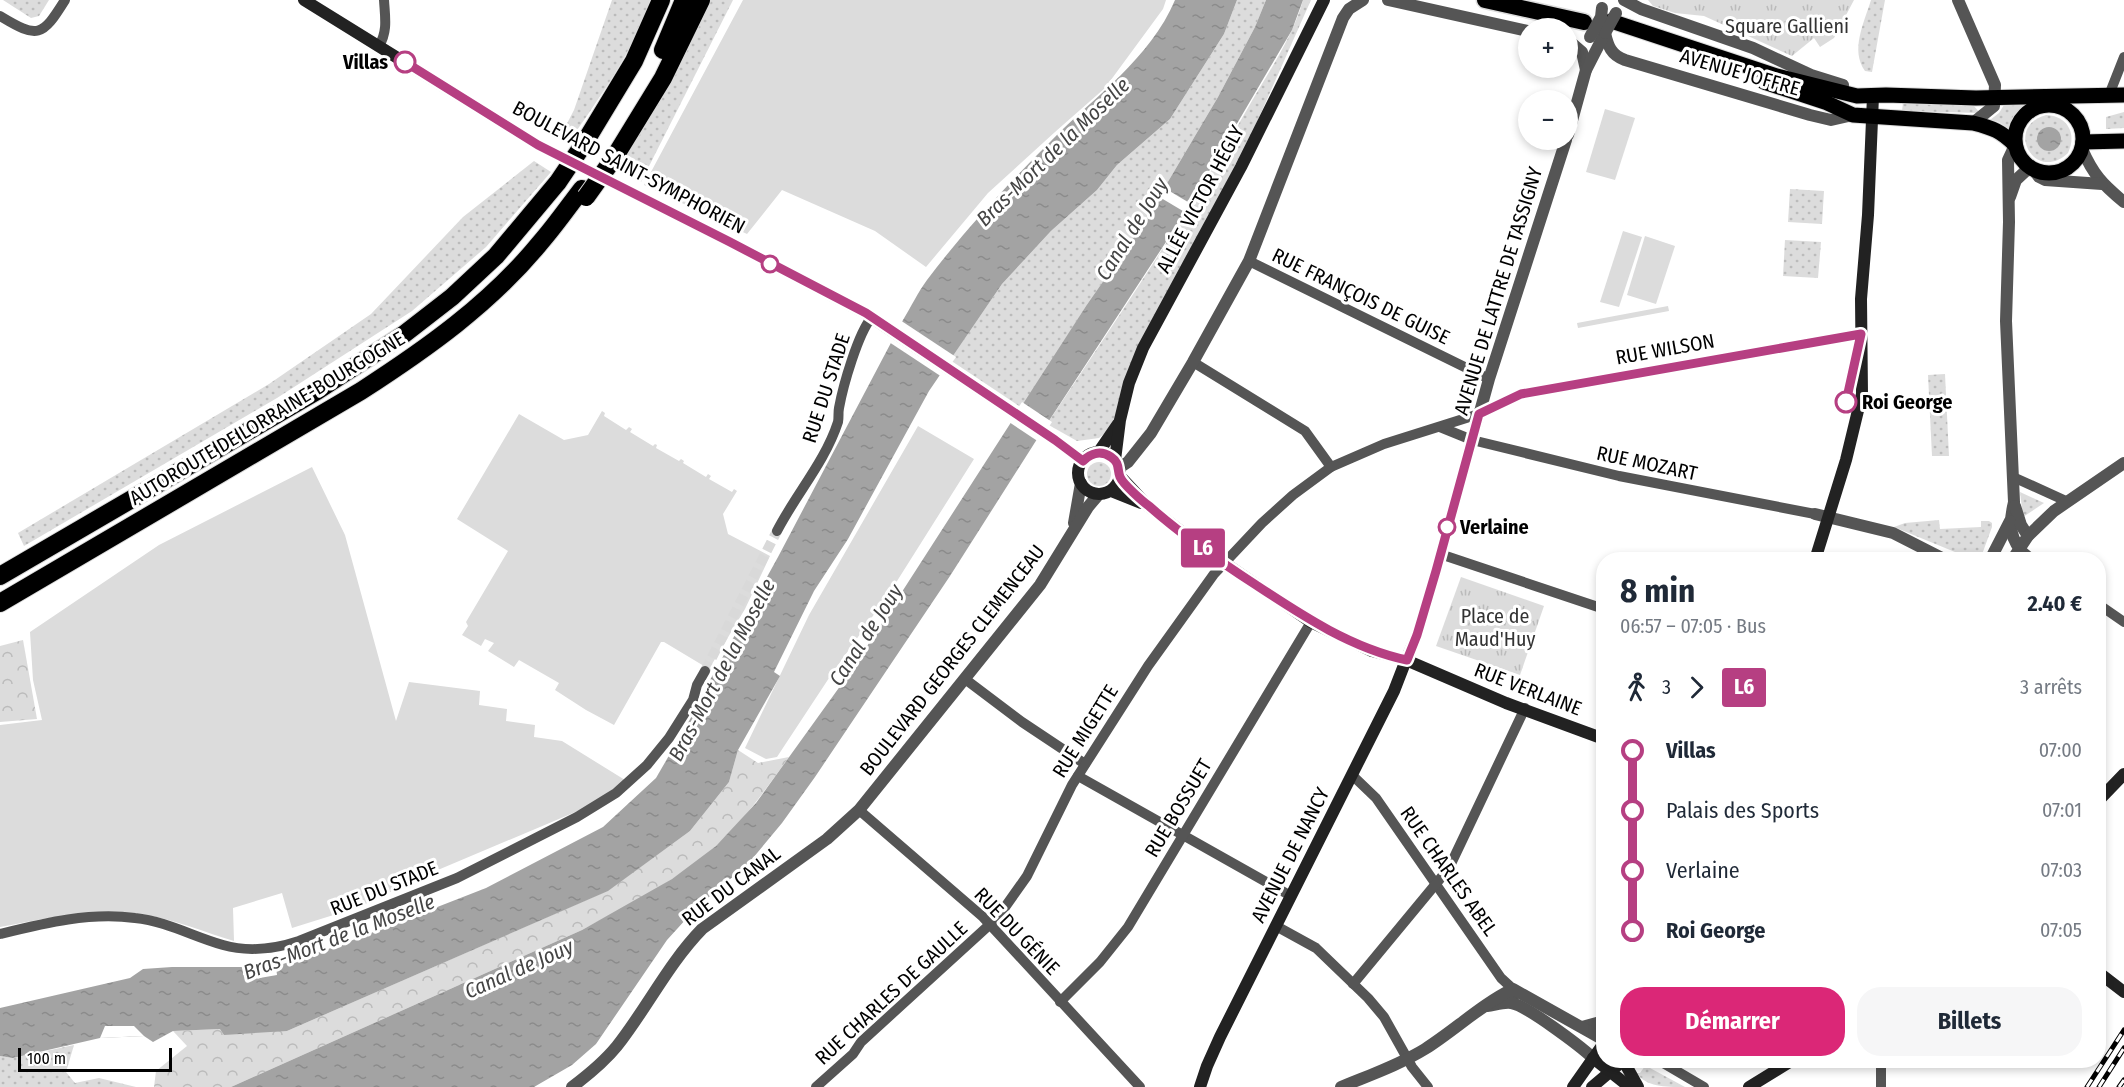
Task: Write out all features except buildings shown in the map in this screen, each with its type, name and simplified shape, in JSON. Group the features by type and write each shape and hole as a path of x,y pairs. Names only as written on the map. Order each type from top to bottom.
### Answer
{"highway":[{"path":"634,61 653,0"},
{"name":"AUTOROUTE DE LORRAINE-BOURGOGNE","path":"0,576 317,391 403,335 452,297 496,256 558,182 634,61 661,0"},
{"path":"610,156 654,70 684,0"},
{"path":"610,156 663,78 701,0"},
{"name":"AVENUE JOFFRE","path":"1485,0 1600,26"},
{"name":"AVENUE JOFFRE","path":"1524,0 1600,26"},
{"name":"AUTOROUTE DE LORRAINE-BOURGOGNE","path":"0,603 361,391 448,332 484,301 540,244 553,238 610,156"}],"main road":[{"name":"BOULEVARD SAINT-SYMPHORIEN","path":"304,0 538,145 730,242 876,320 1083,461"},
{"name":"ALLÉE VICTOR HÉGLY","path":"1118,468 1120,420 1143,348 1241,167 1324,0"},
{"name":"AVENUE JOFFRE","path":"1600,26 1857,96 2046,101 2116,95"},
{"name":"AVENUE JOFFRE","path":"1600,26 1825,102 1853,115 1973,123 1998,130 2015,145"},
{"path":"1818,552 1846,460 1861,400 1863,376 1861,299 1866,245 1873,96"},
{"path":"2046,101 2064,109 2080,126 2082,145 2076,160 2068,168 2059,172 2045,173 2031,168 2019,155 2015,145 2020,120 2029,111 2046,101"},
{"path":"2082,145 2124,141"},
{"name":"ALLÉE VICTOR HÉGLY","path":"1098,453 1120,420"},
{"path":"1104,453 1148,506 1105,493 1090,492 1081,483 1078,472 1083,461 1092,454 1104,453"},
{"path":"1105,493 1115,487 1118,468"},
{"name":"RUE VERLAINE","path":"1148,506 1224,563 1311,622 1372,651 1407,660 1506,703 1525,708 1596,736"},
{"name":"AVENUE DE NANCY","path":"1200,1087 1207,1066 1407,660"},
{"path":"2106,793 2124,774"},
{"path":"2106,978 2124,992"},
{"path":"1572,1087 1596,1054"},
{"path":"1593,1058 1596,1062"},
{"name":"AVENUE DE NANCY","path":"1192,1087 1207,1066"},
{"path":"1626,1068 1636,1087"},
{"path":"1749,1087 1779,1068"},
{"path":"1592,1087 1608,1079 1636,1087"}],"street":[{"path":"0,16 19,28 31,32 41,31 50,24 65,0"},
{"path":"379,46 385,37 386,29 384,0"},
{"path":"1118,468 1128,462 1151,433 1249,261 1343,18 1349,9 1363,0"},
{"path":"1388,0 1518,29"},
{"path":"1578,99 1600,26 1626,0"},
{"name":"AVENUE JOFFRE","path":"1626,0 1638,8 1753,48 1811,75 1859,89 1873,96"},
{"path":"1958,0 1995,85 1996,98 1993,108 1973,123"},
{"name":"AVENUE JOFFRE","path":"1578,36 1600,26 1617,56 1707,86 1721,87 1810,115 1831,120 1853,115"},
{"name":"AVENUE JOFFRE","path":"1578,49 1582,52 1586,70"},
{"path":"2116,95 2124,57"},
{"path":"1994,552 2010,521 2014,502 2006,310 2008,160 2015,145"},
{"path":"2082,145 2091,170 2102,184 2124,202"},
{"name":"AVENUE DE LATTRE DE TASSIGNY","path":"1407,660 1417,635 1489,379 1563,150"},
{"path":"2009,198 2016,180 2031,168 2034,173 2045,180 2102,184"},
{"name":"RUE FRANÇOIS DE GUISE","path":"1249,261 1489,379"},
{"name":"RUE DU STADE","path":"777,531 788,509 803,490 825,452 839,419 845,385 864,330 876,320"},
{"name":"RUE WILSON","path":"1479,414 1521,394 1861,334"},
{"path":"1193,362 1305,431 1331,467"},
{"name":"RUE MIGETTE","path":"990,926 1018,891 1078,776 1148,666 1224,563 1276,508 1331,467 1384,444 1479,414"},
{"name":"RUE MOZART","path":"1440,427 1472,440 1619,476 1815,514"},
{"path":"2017,552 2028,536 2066,501 2124,463"},
{"path":"2013,477 2066,501"},
{"name":"BOULEVARD GEORGES CLEMENCEAU","path":"1072,532 1081,483"},
{"name":"BOULEVARD GEORGES CLEMENCEAU","path":"859,810 1040,585 1088,507 1105,493"},
{"path":"2014,502 2021,525 2028,536"},
{"path":"1815,514 1893,533 1930,552"},
{"path":"2010,521 2016,552"},
{"path":"1440,554 1596,606"},
{"path":"2106,610 2124,622"},
{"name":"RUE BOSSUET","path":"1060,1002 1100,962 1128,927 1311,622"},
{"name":"RUE DU STADE","path":"0,934 68,918 117,917 136,918 160,924 216,943 239,948 285,945 299,941 457,878 577,817 616,793 647,765 669,738 693,700 697,685 705,671"},
{"path":"965,679 1022,722 1085,764"},
{"path":"1353,984 1449,868 1525,708"},
{"name":"RUE CHARLES ABEL","path":"1352,775 1376,798 1501,978 1513,989"},
{"path":"1078,776 1291,896"},
{"name":"RUE DU GÉNIE","path":"859,810 983,917 1140,1087"},
{"name":"RUE DU CANAL","path":"572,1087 588,1076 617,1046 685,947 702,929 826,839 859,810"},
{"name":"RUE CHARLES DE GAULLE","path":"816,1087 853,1054 861,1042 990,926"},
{"path":"1276,926 1316,948 1353,984 1384,1017 1407,1059 1427,1086"},
{"path":"1513,989 1517,1005"},
{"path":"1341,1087 1407,1059 1498,996 1513,989"},
{"path":"1513,989 1596,1037"},
{"path":"1486,1006 1500,1003 1517,1005 1576,1043 1593,1058"},
{"path":"1582,1027 1596,1023"},
{"path":"1672,1068 1704,1087"},
{"path":"1881,1068 1881,1087"}],"green space":[{"path":"3,0 49,0 39,16 31,18"},
{"path":"612,0 650,0 635,38 604,91 569,142 559,139 574,110"},
{"path":"705,0 733,0 641,182 617,167"},
{"path":"743,0 1166,0 1163,9 1105,88 988,193 926,267 875,231 782,190 747,234 644,185"},
{"path":"1237,0 1266,0 1255,27 1218,97 1143,224 1086,306 1022,408 950,360 1002,284 1051,231 1097,190 1117,165 1170,119 1224,34"},
{"path":"1303,0 1311,0 1213,221 1143,348 1120,420 1099,438 1077,441 1047,424 1149,270 1222,153 1285,44"},
{"name":"Square Gallieni","path":"1648,0 1854,0 1834,38 1820,47 1814,38 1792,56 1704,16 1675,13 1653,6"},
{"path":"1871,0 1885,0 1872,72 1865,71 1858,45"},
{"path":"1903,103 1974,106 1980,113 1902,111"},
{"path":"2023,104 2026,106 2016,115 2009,129 1999,122 1990,120 1999,113 2004,105"},
{"path":"1605,109 1635,118 1615,180 1586,172"},
{"path":"2124,112 2124,128 2106,129 2106,117"},
{"path":"2046,115 2054,116 2065,122 2071,133 2071,146 2068,153 2056,161 2045,162 2035,158 2025,140 2027,130 2033,121"},
{"path":"534,161 551,172 486,247 412,311 277,398 24,546 18,533 269,384 371,314 463,217"},
{"path":"1790,189 1824,191 1822,224 1788,222"},
{"path":"1623,231 1642,237 1619,307 1600,302"},
{"path":"1645,236 1675,246 1656,304 1627,295"},
{"path":"1785,240 1821,242 1818,278 1783,276"},
{"path":"1668,306 1669,311 1578,328 1577,323"},
{"path":"1945,374 1949,456 1932,456 1928,375"},
{"path":"602,411 605,413 604,416 626,430 629,427 632,429 630,432 653,446 657,445 656,448 679,461 681,459 683,463 706,477 708,474 711,476 709,479 732,492 734,489 737,491 723,514 728,534 770,556 745,609 709,669 661,642 614,725 555,690 559,683 519,660 514,667 488,651 494,643 485,639 481,646 462,635 468,626 466,622 508,551 457,519 519,414 564,440 588,435"},
{"path":"918,426 974,459 892,589 777,757 766,759 745,748 809,615"},
{"path":"1099,462 1108,465 1111,474 1108,483 1099,486 1090,483 1087,474 1090,465"},
{"path":"312,467 345,535 396,721 409,682 480,691 479,705 507,709 506,721 535,725 534,737 562,741 625,780 592,805 426,875 359,907 292,928 282,893 233,908 234,941 167,920 127,913 91,913 0,927 0,725 42,720 33,680 30,632 159,545"},
{"path":"2020,492 2044,503 2023,517"},
{"path":"1939,520 1940,529 1981,527 1981,521 1989,521 1992,527 1983,552 1955,552 1894,527 1905,523"},
{"name":"Place de Maud'Huy","path":"1461,577 1544,606 1520,675 1436,646"},
{"path":"23,640 37,719 0,722 0,646"},
{"path":"738,750 758,763 789,757 755,803 716,846 701,859 652,892 582,930 231,1087 154,1087 156,1071 187,1046 173,1031 220,1029 287,1031 607,891 690,831 729,782"},
{"path":"74,1045 66,1072 75,1083 99,1078 136,1087 0,1087 0,1056 13,1058"},
{"path":"1644,1068 1650,1068 1685,1087 1651,1084 1636,1073 1640,1073"}],"water":[{"name":"Bras-Mort de la Moselle","path":"1175,0 1237,0 1224,34 1170,119 1117,165 1097,190 1051,231 1002,284 929,391 848,539 814,591 774,672 780,676 738,750 729,782 690,831 608,891 287,1031 224,1035 220,1029 173,1031 153,1042 144,1036 100,1038 13,1058 0,1056 0,1008 130,978 143,969 283,964 340,945 486,888 603,827 656,778 693,714 903,320 924,285 956,244 1003,191 1136,59 1151,41"},
{"name":"Canal de Jouy","path":"1266,0 1303,0 1292,30 1181,219 950,576 815,777 782,823 748,864 697,907 667,940 596,1044 572,1065 534,1087 231,1087 582,930 672,879 716,846 756,803 851,671 1086,306 1143,224 1218,97 1255,27"},
{"path":"2049,127 2054,128 2060,134 2060,144 2054,150 2049,151 2044,150 2038,144 2037,139 2038,134 2044,128"}],"pier":[{"path":"1161,186 1193,205 1188,214 1156,195"},
{"path":"900,320 956,357 942,377 889,342"},
{"path":"1022,402 1052,422 1039,442 1009,422"},
{"path":"265,962 268,967 276,966 277,975 254,979 253,975 243,975 243,964 245,969 257,969 265,967"},
{"path":"105,1026 134,1026 144,1036 100,1038"}],"tunnel":[{"path":"705,671 777,531"}],"railway":[{"path":"2106,1058 2124,1030"},
{"path":"2099,1087 2124,1048"},
{"path":"2087,1087 2099,1068"},
{"path":"2119,1087 2124,1080"}],"bus line":[{"name":"L6","path":"405,62 538,145 866,313 1073,452 1083,461 1092,454 1104,453 1110,456 1118,463 1120,476 1148,506 1204,549 1311,622 1382,655 1407,660 1436,571 1479,414 1496,404 1521,394 1861,334 1846,402"}],"place":[{"name":"Villas","path":"405,62"},
{"name":"Roi George","path":"1846,402"},
{"name":"Verlaine","path":"1447,527"}]}
